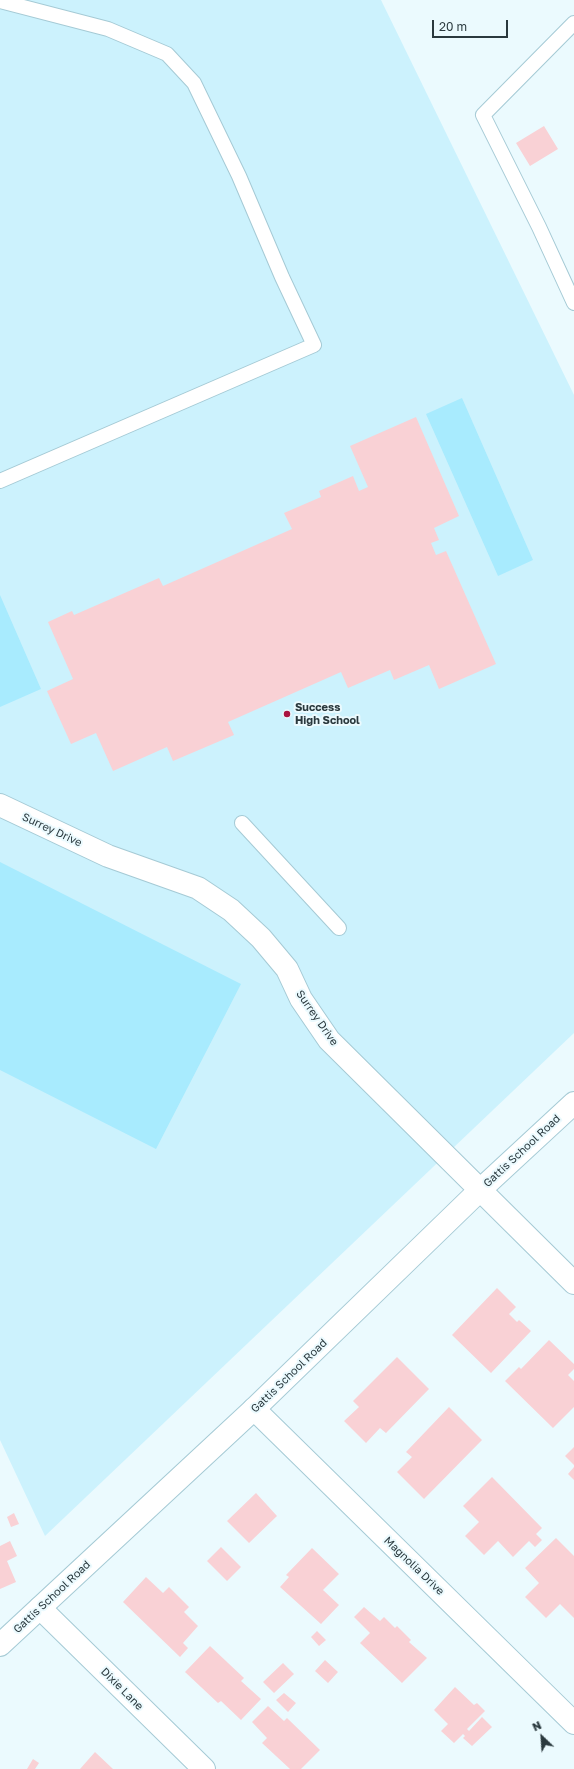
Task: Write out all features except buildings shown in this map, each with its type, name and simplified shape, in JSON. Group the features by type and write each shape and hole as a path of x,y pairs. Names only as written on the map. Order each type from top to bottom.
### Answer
{"street":[{"name":"Surrey Drive","path":"0,805 108,856 198,888 231,910 262,938 287,969 301,999 329,1040 574,1283"},
{"name":"Gattis School Road","path":"0,1645 254,1409 480,1190 574,1103"},
{"name":"Magnolia Drive","path":"254,1409 574,1723"},
{"name":"Dixie Lane","path":"40,1608 204,1769"}],"lane":[{"path":"0,1 108,29 167,54 194,83 239,176 282,277 314,345 0,481"},
{"path":"574,24 483,115 540,227 574,303"},
{"path":"242,823 339,928"}],"shaded area":[{"name":"Success High School","path":"0,0 381,0 574,395 574,1033 45,1536 0,1440"},
{"path":"462,398 533,560 498,576 426,414"},
{"path":"0,595 41,689 0,707"},
{"path":"0,862 241,984 156,1149 0,1070"}],"place":[{"name":"Success High School","path":"287,714"}]}
